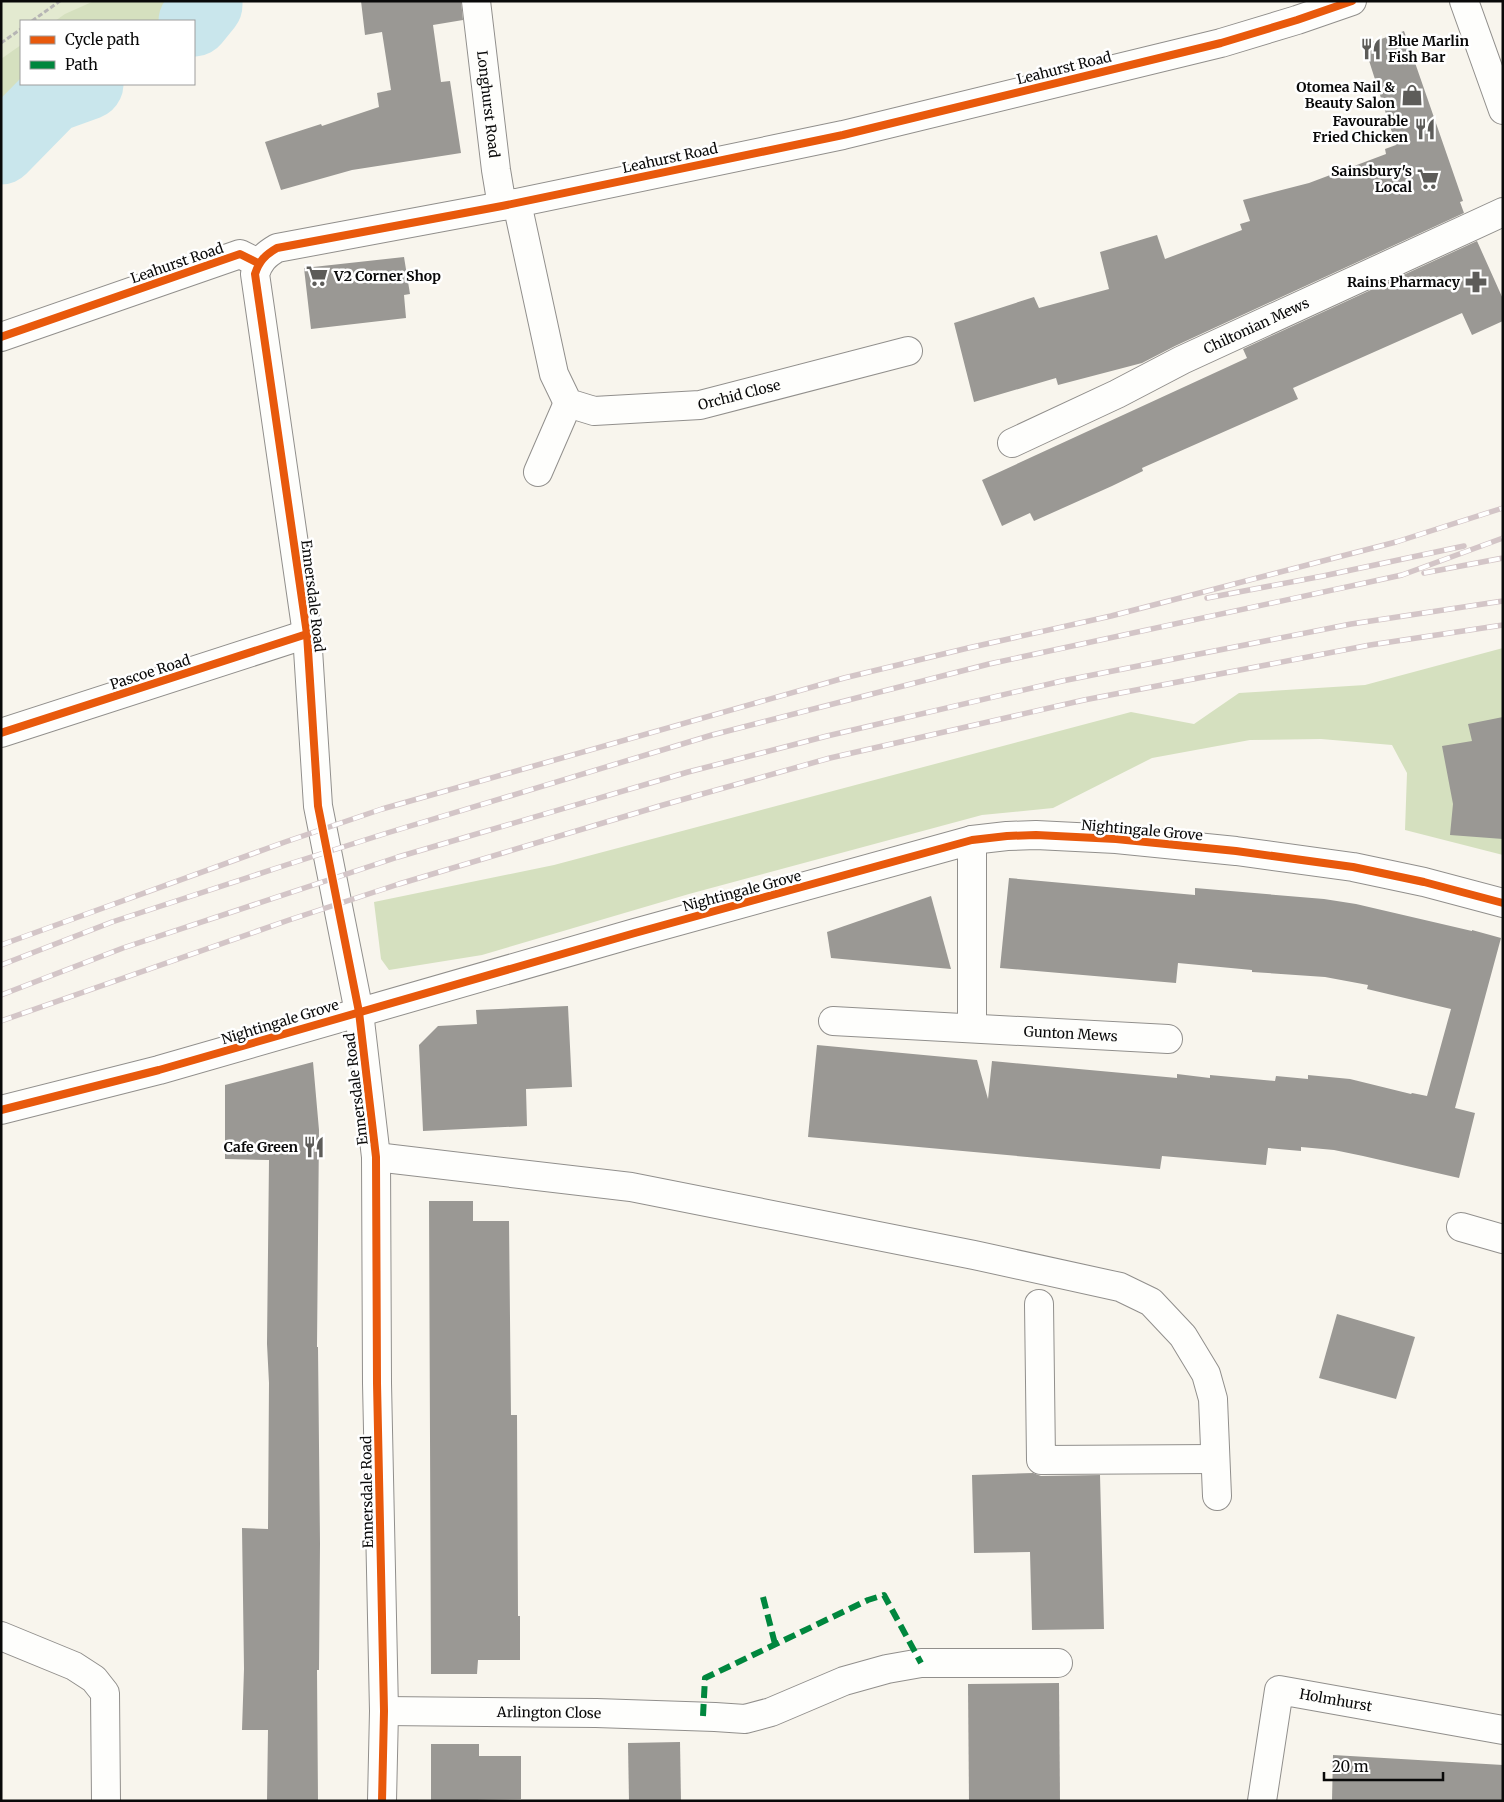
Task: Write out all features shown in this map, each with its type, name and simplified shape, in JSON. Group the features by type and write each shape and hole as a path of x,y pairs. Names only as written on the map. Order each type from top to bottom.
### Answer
{"street":[{"name":"Longhurst Road","path":"476,1 496,170 509,205"},
{"name":"Leahurst Road","path":"1,337 240,254 258,263 267,253 277,248 509,205 852,133 1221,43 1352,1"},
{"path":"1464,1 1503,110"},
{"path":"509,205 554,374 568,403 538,472"},
{"name":"Chiltonian Mews","path":"1012,443 1117,394 1182,360 1503,212"},
{"name":"Ennersdale Road","path":"258,263 254,274 307,634 318,806 359,1012 376,1158 377,1393 384,1711 382,1801"},
{"name":"Orchid Close","path":"568,403 594,411 700,406 908,351"},
{"name":"Pascoe Road","path":"1,733 307,634"},
{"name":"Nightingale Grove","path":"1,1110 159,1070 635,933 972,840 1036,835 1116,839 1236,851 1353,866 1503,903"},
{"path":"972,840 972,1028"},
{"name":"Gunton Mews","path":"833,1021 1168,1039"},
{"path":"376,1158 631,1187 964,1253 1120,1288 1152,1302 1183,1336 1206,1374 1214,1399 1217,1496"},
{"path":"1461,1227 1503,1239"},
{"path":"1039,1304 1041,1460 1216,1460"},
{"path":"1,1636 74,1666 94,1679 105,1694 106,1801"},
{"name":"Arlington Close","path":"384,1711 596,1713 745,1719 771,1712 844,1681 887,1669 921,1663 1058,1663"},
{"name":"Holmhurst","path":"1262,1801 1279,1690 1503,1730"}],"path":[{"path":"33,20 60,1"},
{"path":"1,43 20,29"}],"green space":[{"path":"1,1 223,1 195,37 195,20 20,20 20,85 109,85 57,106 1,163"},
{"path":"94,1 200,1 186,20 56,20"},
{"path":"20,46 20,85 65,85 51,90 27,112 1,141 1,59"},
{"path":"1503,648 1503,855 1405,830 1407,773 1392,745 1321,739 1250,740 1152,758 1053,808 982,815 689,894 482,955 389,970 381,959 374,902 554,865 1131,712 1194,724 1239,693 1365,685"}],"building":[{"path":"361,1 461,1 463,20 433,25 441,82 450,81 461,153 352,170 281,190 265,142 379,107 377,93 391,90 382,32 365,35"},
{"path":"1404,31 1463,201 1460,202 1464,213 1142,363 1058,385 1056,378 974,402 954,323 1034,297 1039,308 1109,289 1100,252 1157,235 1165,259 1242,230 1240,224 1250,221 1243,200 1309,183 1386,154 1385,149 1396,145 1364,45"},
{"path":"1477,241 1503,299 1503,321 1472,335 1462,313 1293,388 1298,399 1142,468 1143,471 1112,486 1034,521 1030,513 1002,526 982,480 1247,358 1243,349"},
{"path":"404,257 410,294 404,295 406,318 311,329 304,268"},
{"path":"1503,717 1503,839 1450,835 1453,804 1442,746 1472,741 1468,724"},
{"path":"1009,878 1195,895 1195,888 1324,899 1356,904 1501,938 1455,1108 1475,1113 1459,1178 1334,1150 1301,1147 1301,1151 1268,1148 1266,1165 1162,1156 1160,1169 808,1137 817,1045 977,1060 988,1099 992,1061 1177,1078 1177,1074 1210,1078 1210,1075 1275,1081 1276,1076 1308,1079 1308,1075 1350,1079 1427,1096 1451,1009 1367,989 1368,985 1325,977 1252,972 1252,970 1178,963 1176,983 1000,968"},
{"path":"931,896 951,969 831,958 827,932"},
{"path":"568,1006 572,1087 526,1089 527,1126 423,1131 419,1045 438,1026 477,1024 476,1010"},
{"path":"313,1062 319,1130 317,1347 320,1544 319,1670 317,1670 318,1801 267,1801 268,1730 242,1730 244,1669 242,1528 268,1529 269,1383 267,1344 269,1160 225,1159 225,1085"},
{"path":"429,1201 473,1201 473,1221 509,1221 511,1415 517,1415 520,1660 478,1660 477,1674 431,1674"},
{"path":"1337,1314 1415,1337 1396,1399 1319,1378"},
{"path":"1033,1473 1041,1476 1100,1475 1104,1629 1032,1630 1030,1552 974,1553 972,1475"},
{"path":"1059,1683 1060,1801 969,1801 968,1684"},
{"path":"680,1742 681,1801 629,1801 628,1743"},
{"path":"431,1744 479,1744 479,1756 521,1756 521,1799 431,1801"},
{"path":"1333,1755 1503,1765 1503,1801 1332,1801"}],"waterway":[{"path":"195,20 207,5 207,1"},
{"path":"1,149 52,97 85,85"}],"railway":[{"path":"1,945 285,842 382,809 844,678 1111,616 1396,542 1503,508"},
{"path":"1,965 112,922 286,865 712,735 989,664 1402,575 1503,538"},
{"path":"1207,598 1464,546"},
{"path":"1424,573 1503,558"},
{"path":"1,995 123,948 398,857 688,772 827,736 1062,681 1351,624 1503,601"},
{"path":"1,1021 289,920 399,884 663,805 830,758 1084,700 1370,645 1503,625"}],"marked path":[{"path":"703,1716 705,1678 868,1600 884,1595 921,1663"},
{"path":"763,1597 775,1644"}],"cycle path":[{"path":"382,1801 384,1711 377,1383 376,1157 359,1012 318,806 307,634 255,274 258,265 277,248 502,206 843,135 1221,43 1352,1"},
{"path":"1,337 240,254 258,263"},
{"path":"1,733 307,634"},
{"path":"1,1110 159,1070 635,933 972,840 1036,835 1116,839 1236,851 1353,867 1424,882 1503,903"}],"place":[{"name":"Blue Marlin Fish Bar","path":"1371,49"},
{"name":"Otomea Nail & Beauty Salon","path":"1412,95"},
{"name":"Favourable Fried Chicken","path":"1425,129"},
{"name":"Sainsbury's Local","path":"1428,179"},
{"name":"V2 Corner Shop","path":"317,276"},
{"name":"Rains Pharmacy","path":"1476,282"},
{"name":"Cafe Green","path":"314,1147"}]}
